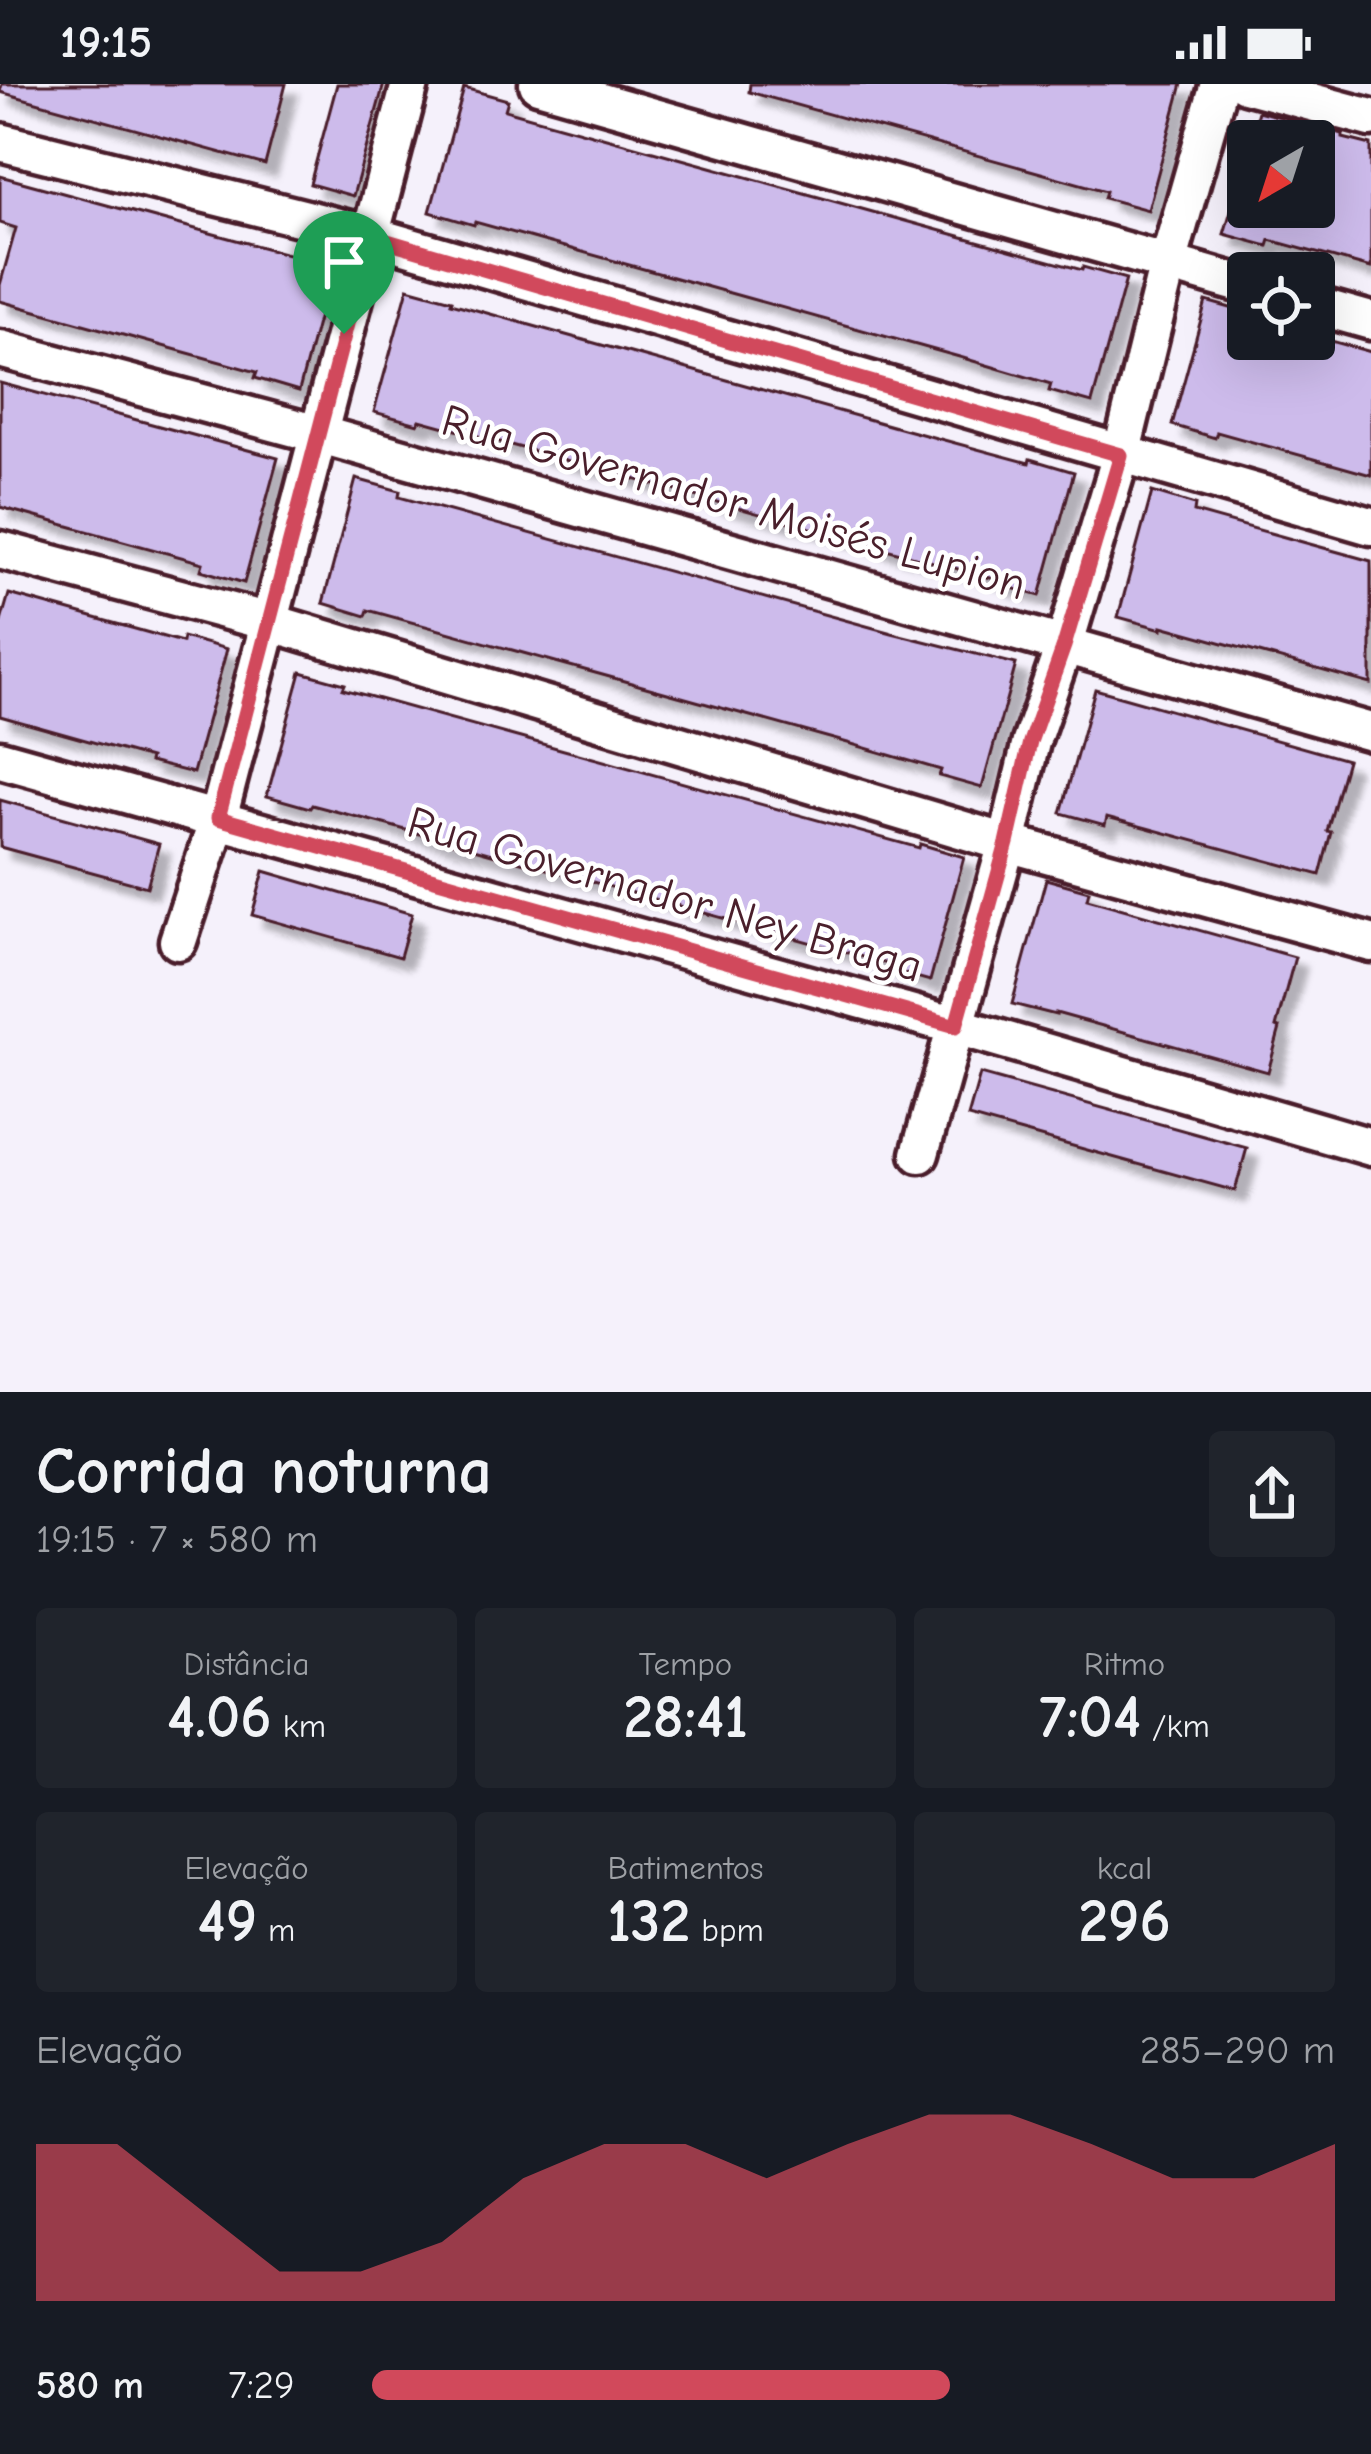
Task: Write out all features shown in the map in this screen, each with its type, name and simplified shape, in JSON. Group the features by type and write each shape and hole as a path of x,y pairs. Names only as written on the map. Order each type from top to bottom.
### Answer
{"street":[{"path":"178,941 218,818 410,84"},
{"path":"538,84 1227,280"},
{"path":"920,1154 1007,843 1030,742 1121,455 1219,84"},
{"path":"1244,84 1371,118"},
{"path":"0,142 370,236 1371,526"},
{"path":"1335,311 1371,321"},
{"name":"Rua Governador Moisés Lupion","path":"0,349 318,434 1371,732"},
{"path":"0,550 269,622 1007,843 1371,943"},
{"name":"Rua Governador Ney Braga","path":"0,759 956,1026 1371,1148"}],"building":[{"path":"2,84 286,84 265,165 0,92"},
{"path":"337,84 384,84 353,196 310,184"},
{"path":"750,84 1182,84 1148,210 1104,198 1106,191 749,92"},
{"path":"464,88 508,100 505,110 1126,279 1092,403 1049,391 1051,384 963,358 430,212"},
{"path":"1258,111 1291,120 1256,120"},
{"path":"1335,132 1371,145 1371,268 1335,258 1335,252 1313,252 1270,240 1268,246 1224,234 1227,224 1227,228 1335,228"},
{"path":"0,176 332,266 299,391 255,378 257,372 0,301 16,228 0,223"},
{"path":"408,288 903,429 1074,472 1040,596 997,584 998,580 587,466 374,412"},
{"path":"1206,301 1227,307 1227,360 1335,360 1335,342 1371,352 1371,475 1217,432 1215,438 1172,425"},
{"path":"0,383 278,458 244,583 201,570 203,563 0,507"},
{"path":"356,479 400,491 399,497 1016,664 982,788 939,776 941,770 855,745 368,610 366,616 323,603"},
{"path":"1152,492 1195,505 1194,512 1371,561 1371,684 1118,617"},
{"path":"9,594 182,642 183,637 227,649 193,773 0,716 0,625"},
{"path":"301,672 345,684 343,689 964,857 930,981 887,969 888,964 267,796"},
{"path":"1095,689 1347,760 1320,875 1107,817 1105,825 1061,813"},
{"path":"0,800 159,844 147,887 0,847"},
{"path":"264,871 412,914 400,957 252,915"},
{"path":"1046,879 1089,891 1087,899 1295,957 1268,1072 1012,1004"},
{"path":"980,1074 1247,1148 1235,1191 968,1117"}],"route":[{"path":"370,236 1121,455 1030,742 956,1026 218,818 344,334 370,236"}]}
